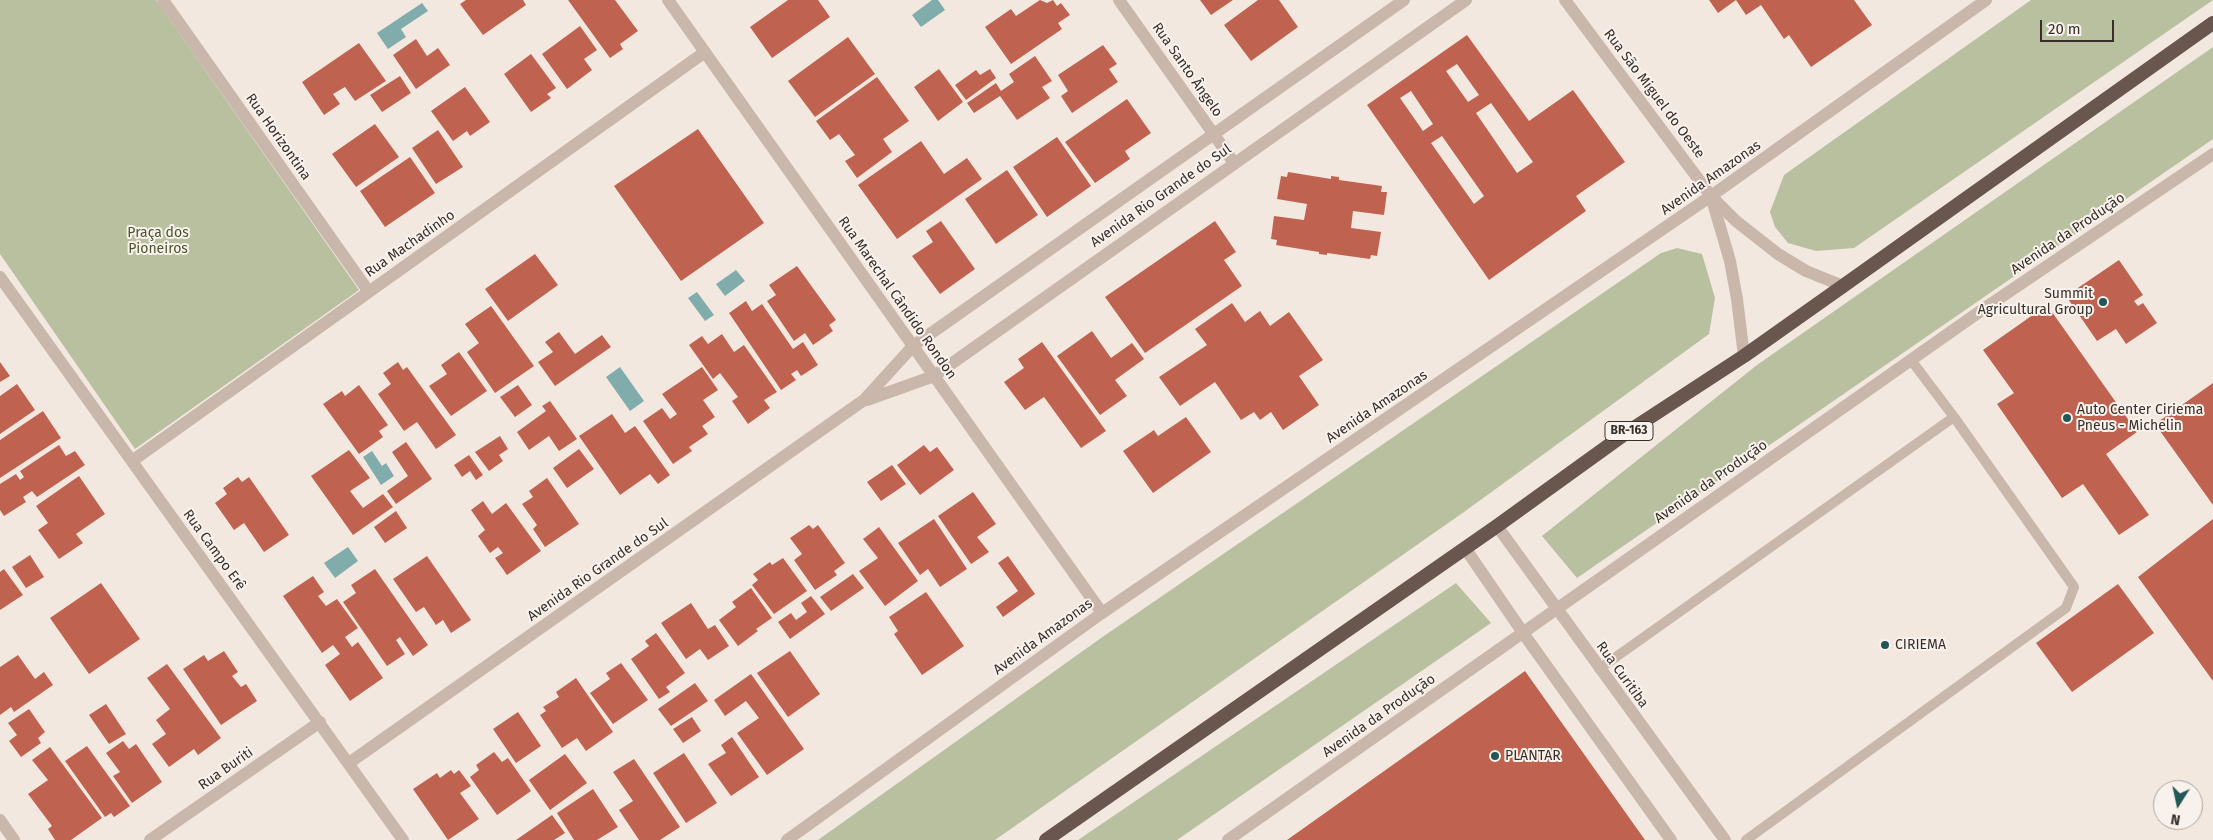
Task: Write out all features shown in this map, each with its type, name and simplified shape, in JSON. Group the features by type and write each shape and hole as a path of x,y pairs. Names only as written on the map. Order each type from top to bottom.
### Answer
{"highway":[{"name":"BR-163","path":"1046,840 1497,526 1626,432 1744,356 2213,23"}],"street":[{"name":"Rua Horizontina","path":"163,0 369,292"},
{"name":"Rua Marechal Cândido Rondon","path":"668,0 1102,613"},
{"name":"Rua Santo Ângelo","path":"1119,0 1234,163"},
{"name":"Avenida Rio Grande do Sul","path":"350,763 864,400 913,346 1404,0"},
{"name":"Avenida Rio Grande do Sul","path":"864,400 934,376 1466,0"},
{"name":"Rua São Miguel do Oeste","path":"1565,0 1711,196 1734,280 1744,356"},
{"name":"Avenida Amazonas","path":"787,840 1102,613 1711,196 1986,0"},
{"name":"Rua Machadinho","path":"132,461 705,52"},
{"name":"Avenida da Produção","path":"1228,840 1982,310 2213,154"},
{"path":"1711,196 1736,221 1778,254 1806,271 1843,286"},
{"name":"Rua Campo Erê","path":"0,277 350,763 403,840"},
{"name":"Rua Curitiba","path":"1497,526 1724,840"},
{"path":"1465,548 1523,633 1671,840"},
{"name":"Rua Buriti","path":"150,840 320,722"},
{"path":"0,820 14,840"}],"lane":[{"path":"1746,840 2066,608 2074,588 1954,417 1911,360"},
{"path":"1599,669 1954,417"}],"green space":[{"name":"Praça dos Pioneiros","path":"0,0 156,0 359,290 135,449 0,254"},
{"path":"2031,0 2213,0 1854,248 1816,251 1788,243 1775,227 1770,212 1784,175"},
{"path":"2213,47 2213,139 1577,578 1542,536 1757,365"},
{"path":"1677,248 1702,254 1715,298 1709,334 1464,512 995,840 818,840 1101,638 1661,253"},
{"path":"1456,583 1491,623 1177,840 1078,840"}],"water":[{"path":"932,0 938,0 945,10 921,27 912,15"},
{"path":"422,3 428,11 401,29 406,37 388,49 377,33"},
{"path":"736,270 745,281 725,296 716,284"},
{"path":"697,292 714,315 705,321 688,298"},
{"path":"620,367 644,401 630,411 606,377"},
{"path":"372,451 382,466 386,463 394,476 381,485 363,457"},
{"path":"348,547 358,561 335,578 324,563"}],"building":[{"path":"466,0 523,0 526,5 483,35 460,4"},
{"path":"568,0 615,0 638,31 620,44 623,49 610,58"},
{"path":"788,0 818,0 830,17 772,58 750,27"},
{"path":"1040,0 1047,3 1053,0 1057,6 1061,3 1070,15 1058,23 1062,29 1011,64 985,27 1011,9 1016,16"},
{"path":"1200,0 1233,0 1211,15"},
{"path":"1258,0 1279,0 1298,27 1251,61 1224,25"},
{"path":"1709,0 1736,0 1718,13"},
{"path":"1736,0 1854,0 1872,25 1811,67 1789,35 1784,39 1761,5 1746,15"},
{"path":"580,26 597,50 584,59 592,70 567,89 542,54"},
{"path":"1467,35 1529,121 1573,90 1625,162 1576,196 1586,211 1489,280 1367,105","holes":["1457,64 1479,95 1468,102 1446,71","1411,91 1433,124 1423,131 1400,98","1491,103 1533,162 1517,173 1476,113","1442,136 1484,196 1474,204 1431,143"]},
{"path":"848,37 875,74 815,117 788,81"},
{"path":"416,39 427,56 438,48 450,65 416,89 393,55"},
{"path":"359,43 386,81 355,101 345,87 333,94 340,104 324,115 302,82"},
{"path":"1103,45 1117,64 1109,69 1118,82 1072,113 1061,96 1068,91 1058,75"},
{"path":"531,54 556,88 547,94 551,98 531,112 504,74"},
{"path":"1035,56 1052,81 1042,87 1050,98 1017,120 1000,96 974,113 967,103 996,83 1001,91 1014,82 1009,74"},
{"path":"939,69 963,102 938,121 914,87"},
{"path":"990,69 996,78 966,100 955,85 976,70 980,75"},
{"path":"400,76 411,93 382,112 370,95"},
{"path":"877,77 909,121 883,139 892,152 857,178 845,161 855,155 839,134 830,140 816,121"},
{"path":"465,87 490,122 470,136 467,131 453,141 431,111"},
{"path":"1127,99 1151,133 1125,151 1130,159 1095,183 1065,142"},
{"path":"375,124 399,157 356,187 332,154"},
{"path":"698,129 764,223 681,281 614,186"},
{"path":"438,130 463,167 436,184 412,148"},
{"path":"1057,137 1091,186 1047,217 1013,167"},
{"path":"921,141 944,174 967,158 982,179 897,239 858,185"},
{"path":"410,157 435,193 385,227 360,191"},
{"path":"1007,170 1038,215 996,244 965,199"},
{"path":"1288,172 1331,179 1331,176 1339,177 1339,180 1382,186 1381,192 1387,192 1384,215 1353,211 1351,228 1381,232 1377,256 1371,255 1370,259 1327,253 1327,255 1276,245 1277,240 1271,239 1274,216 1304,220 1307,204 1277,199 1281,176 1287,177"},
{"path":"941,221 975,269 940,294 912,256 933,242 926,231"},
{"path":"1215,221 1236,252 1224,260 1242,286 1145,353 1105,297"},
{"path":"535,254 558,285 508,321 485,289"},
{"name":"Summit Agricultural Group","path":"2119,260 2143,295 2134,301 2138,306 2143,303 2157,323 2126,344 2116,329 2097,341 2066,296"},
{"path":"797,266 836,320 829,325 833,331 813,345 805,333 794,341 767,301 776,295 769,285"},
{"path":"746,301 752,311 762,304 793,349 803,342 818,365 801,376 797,370 791,374 796,380 781,390 729,313"},
{"path":"1232,303 1245,322 1260,311 1270,326 1289,312 1323,360 1299,376 1319,405 1283,430 1271,412 1260,420 1254,412 1241,420 1215,382 1180,406 1159,377 1207,345 1195,329"},
{"name":"Auto Center Ciriema Pneus - Michelin","path":"2047,305 2137,432 2106,454 2149,515 2119,535 2083,484 2062,498 1997,404 2014,393 1983,350"},
{"path":"491,306 534,366 495,393 467,352 479,343 465,324"},
{"path":"1092,331 1111,358 1132,343 1144,359 1115,380 1127,396 1100,415 1057,356"},
{"path":"559,332 575,354 602,335 611,347 555,386 538,362 553,352 545,342"},
{"path":"722,334 734,352 744,345 777,392 764,400 770,408 748,424 732,401 738,397 720,373 713,379 689,345 702,336 708,344"},
{"path":"1042,342 1106,431 1081,448 1044,397 1025,410 1004,382 1024,368 1018,359"},
{"path":"459,352 487,391 451,416 429,386 447,374 441,365"},
{"path":"0,362 10,376 0,382"},
{"path":"398,362 403,370 407,367 456,435 436,449 417,422 404,431 378,394 391,384 383,373"},
{"path":"702,367 718,390 703,400 715,417 702,426 708,434 689,447 692,451 673,464 643,421 662,408 670,419 677,414 662,394"},
{"path":"2213,383 2213,505 2155,424"},
{"path":"17,384 35,410 0,434 0,396"},
{"path":"359,385 388,425 379,431 383,437 359,454 323,404 342,391 345,396"},
{"path":"518,385 532,405 515,417 500,397"},
{"path":"550,401 577,439 559,451 549,436 529,450 517,432 546,411 542,406"},
{"path":"43,411 61,438 0,478 0,440"},
{"path":"612,414 625,433 635,426 670,475 658,484 650,474 620,495 579,436"},
{"path":"1186,417 1211,452 1153,493 1123,451 1154,430 1158,436"},
{"path":"500,436 508,449 499,455 503,461 489,471 475,452"},
{"path":"406,442 432,479 396,504 387,491 408,476 392,452"},
{"path":"59,445 66,456 75,451 85,465 37,497 32,491 23,497 26,502 4,516 0,510 0,484 16,474 20,480 24,477 20,471"},
{"path":"924,445 930,452 937,447 954,470 920,495 897,465"},
{"path":"579,449 594,469 567,488 553,468"},
{"path":"349,450 370,478 350,491 363,508 383,494 393,507 353,535 311,476"},
{"path":"469,455 483,475 476,480 470,471 462,477 454,465"},
{"path":"892,465 906,484 881,501 867,482"},
{"path":"79,476 105,514 76,534 83,543 59,559 38,530 48,523 36,506"},
{"path":"238,477 242,482 249,477 289,535 264,552 244,523 234,530 215,503 227,494 223,488"},
{"path":"547,478 579,524 545,547 533,529 537,525 522,504 533,497 529,491"},
{"path":"973,492 996,524 977,537 989,552 971,564 938,516"},
{"path":"483,501 492,514 506,503 541,551 507,575 495,558 503,553 498,547 490,553 478,536 485,530 471,510"},
{"path":"396,511 407,528 385,543 374,527"},
{"path":"934,519 967,569 940,587 928,569 920,575 898,543"},
{"path":"2213,519 2213,681 2138,577"},
{"path":"809,525 813,529 818,525 845,563 834,571 837,575 815,590 794,560 802,554 790,538"},
{"path":"879,527 918,581 885,606 859,571 878,558 863,539"},
{"path":"30,555 44,577 26,588 12,567"},
{"path":"427,556 471,620 451,633 443,620 436,625 424,607 416,612 393,579"},
{"path":"1008,556 1035,594 1003,617 996,607 1018,591 998,563"},
{"path":"783,558 807,591 774,614 752,585 758,580 753,574 770,562 772,565"},
{"path":"4,569 23,595 0,610 0,572"},
{"path":"375,569 428,645 413,656 400,637 396,640 405,654 387,666 343,602 356,593 351,585"},
{"path":"853,574 864,588 831,611 820,597"},
{"path":"313,576 324,592 318,596 326,606 337,599 358,628 345,637 352,647 358,642 383,678 350,701 325,665 340,654 333,645 322,653 283,596"},
{"path":"101,583 140,639 89,674 50,618"},
{"path":"2118,584 2154,633 2072,692 2036,643"},
{"path":"751,588 772,618 756,629 758,631 738,646 719,620 736,607 732,602"},
{"path":"926,592 964,646 922,675 894,634 898,631 889,617"},
{"path":"811,596 825,614 790,639 778,622 791,613 796,620 807,612 801,603"},
{"path":"691,603 708,629 715,625 729,646 708,660 700,649 686,659 661,623"},
{"path":"656,633 685,673 666,687 670,692 659,699 631,659 649,646 645,641"},
{"path":"224,651 238,672 232,676 241,687 246,684 257,701 221,725 183,669 204,655 208,661"},
{"path":"790,651 820,694 788,717 757,673"},
{"path":"18,655 35,679 44,672 53,685 14,712 11,707 0,715 0,667"},
{"path":"621,663 648,700 613,724 590,693 610,679 606,673"},
{"path":"167,664 221,738 198,755 194,749 169,767 152,744 166,734 156,720 170,709 147,678"},
{"name":"PLANTAR","path":"1525,671 1645,840 1287,840"},
{"path":"751,674 804,749 767,775 737,733 759,718 746,701 725,716 714,700"},
{"path":"576,678 613,732 586,751 577,738 562,748 540,715 546,711 543,707 559,697 556,692"},
{"path":"695,683 708,701 671,726 658,709"},
{"path":"106,704 126,734 109,744 89,715"},
{"path":"29,709 45,732 38,738 41,743 21,757 9,741 17,735 8,723"},
{"path":"518,712 541,746 516,763 493,729"},
{"path":"692,717 701,731 683,743 673,729"},
{"path":"732,737 759,777 731,796 708,764 726,753 721,745"},
{"path":"123,741 129,749 136,744 162,782 132,803 113,776 120,772 106,753"},
{"path":"87,746 130,806 114,817 111,813 105,817 65,761"},
{"path":"50,747 102,818 71,840 55,840 48,829 52,826 28,794 48,780 32,760"},
{"path":"494,752 502,762 508,758 531,791 497,815 470,777 479,770 476,765"},
{"path":"684,753 717,803 686,823 653,773"},
{"path":"565,754 587,783 550,810 529,780"},
{"path":"634,759 680,827 660,840 639,840 619,810 633,801 613,772"},
{"path":"451,770 454,774 459,770 471,786 460,793 479,819 448,840 413,789 437,773 440,778"},
{"path":"593,789 618,827 597,840 574,840 557,813"},
{"path":"552,815 565,833 554,840 516,840"}],"place":[{"name":"Summit Agricultural Group","path":"2103,302"},
{"name":"Auto Center Ciriema Pneus - Michelin","path":"2067,418"},
{"name":"CIRIEMA","path":"1885,645"},
{"name":"PLANTAR","path":"1495,756"}]}
